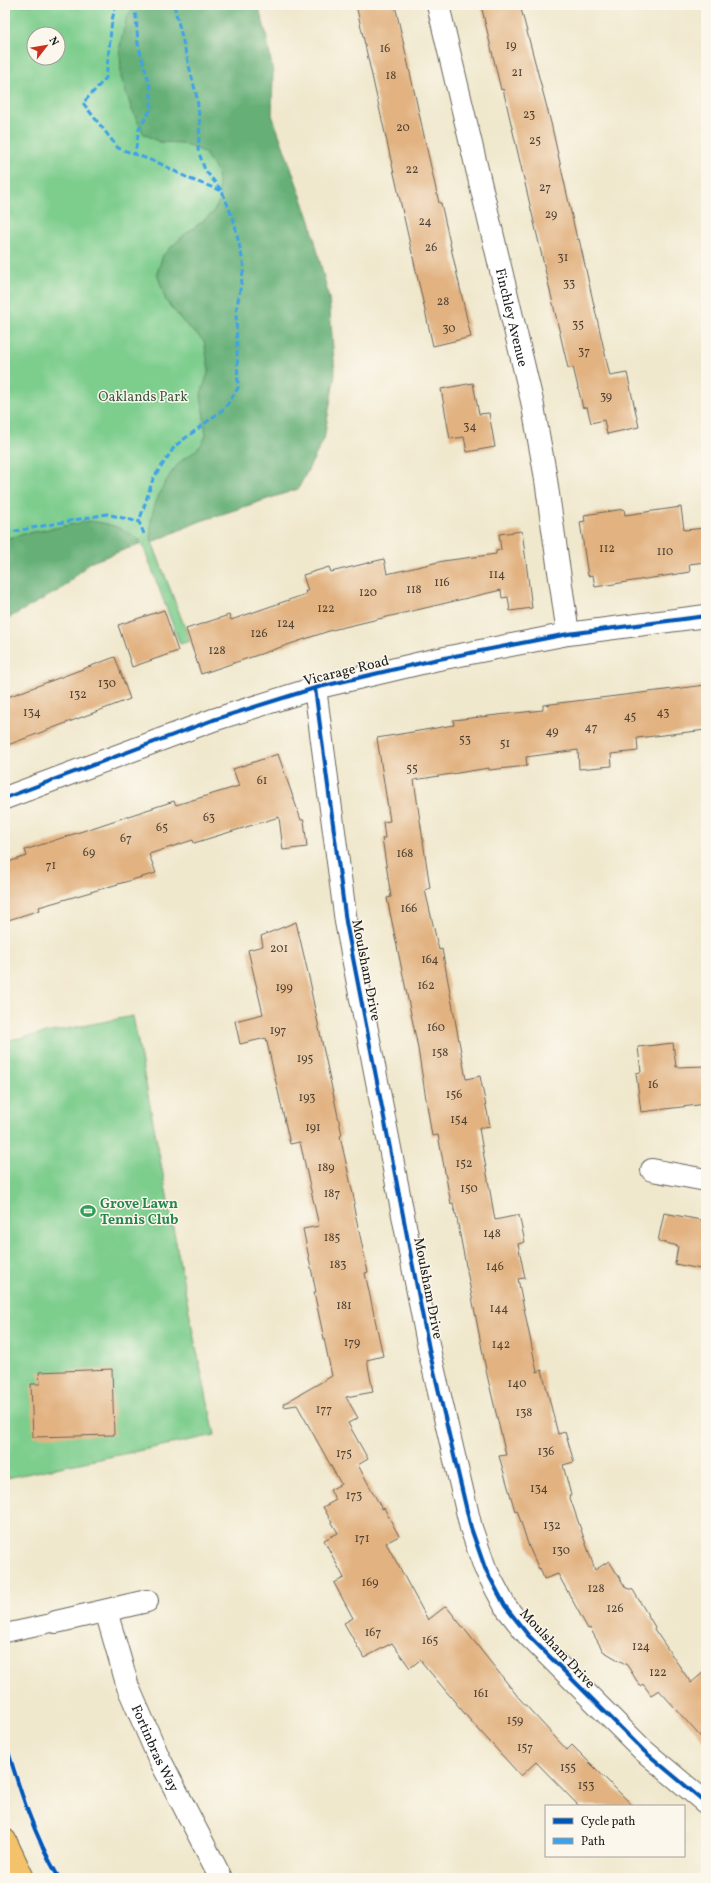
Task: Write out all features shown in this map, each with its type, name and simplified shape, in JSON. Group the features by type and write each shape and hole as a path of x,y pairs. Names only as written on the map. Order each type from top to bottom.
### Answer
{"main road":[{"path":"5,1840 23,1878"}],"street":[{"name":"Finchley Avenue","path":"438,5 532,401 545,473 568,634"},
{"name":"Vicarage Road","path":"5,798 213,720 315,688 434,660 568,634 706,616"},
{"name":"Moulsham Drive","path":"315,688 346,922 430,1354 469,1521 485,1568 505,1606 528,1635 644,1751 706,1804"},
{"path":"652,1170 706,1180"},
{"path":"56,1622 147,1601"},
{"name":"Fortinbras Way","path":"106,1611 131,1694 158,1756 221,1878"}],"lane":[{"path":"5,1632 56,1622"}],"green space":[{"name":"Oaklands Park","path":"5,5 215,5 237,142 198,522 152,542 190,641 180,644 142,543 5,594"},
{"path":"136,5 258,5 266,33 273,73 272,115 310,221 329,298 335,374 324,439 298,489 198,522 152,542 150,532 153,510 167,479 183,459 198,448 206,436 201,394 209,370 204,341 185,324 166,301 157,273 163,255 183,236 213,213 220,200 217,171 204,152 181,143 160,142 144,134 132,110 121,77 120,46 127,16"},
{"path":"90,521 124,530 142,543 89,563 63,588 5,620 5,539"},
{"name":"Grove Lawn Tennis Club","path":"133,1016 194,1338 215,1435 7,1478 5,1473 5,1041"}],"building":[{"path":"356,5 395,5 439,203 441,203 471,337 433,346"},
{"path":"481,5 520,5 551,123 610,376 627,373 639,427 607,434 604,420 591,423 587,407 583,408 573,367 568,368 503,89 501,90"},
{"path":"473,383 479,414 489,413 495,447 467,452 464,437 450,439 441,389"},
{"path":"681,507 684,530 706,528 706,562 689,564 690,572 595,587 593,575 588,576 580,522 585,521 584,515 624,509 625,515"},
{"path":"522,531 532,608 510,611 508,597 502,598 501,590 332,630 201,674 186,629 229,615 231,620 306,594 305,591 308,591 303,575 329,567 331,572 384,559 387,574 443,561 496,554 496,551 501,550 499,534"},
{"path":"164,610 178,651 132,667 118,625"},
{"path":"115,657 130,699 5,746 5,698"},
{"path":"706,685 706,730 637,738 638,751 611,754 612,766 579,769 578,750 526,757 527,766 489,770 489,768 414,780 430,888 425,890 439,950 442,949 466,1079 480,1076 490,1126 479,1128 495,1220 519,1215 525,1242 518,1244 525,1278 518,1279 537,1372 542,1370 558,1434 565,1432 574,1462 563,1465 571,1495 569,1495 595,1570 609,1561 626,1588 633,1590 655,1627 654,1629 691,1683 706,1670 706,1743 659,1690 651,1695 643,1684 640,1686 627,1665 603,1651 590,1628 588,1629 558,1574 544,1579 529,1547 517,1510 515,1511 499,1456 506,1455 487,1375 456,1214 453,1203 451,1204 438,1135 432,1136 417,1043 387,898 391,897 382,838 385,838 383,822 390,821 377,738 454,725 453,720 543,710 543,705"},
{"path":"278,754 301,820 304,820 307,847 283,850 279,817 194,843 193,840 149,854 156,873 39,907 40,910 5,921 5,863 27,856 25,850 174,801 176,805 239,786 233,769"},
{"path":"296,922 312,990 342,1135 340,1136 368,1272 365,1273 383,1356 367,1360 373,1392 346,1397 358,1418 348,1423 368,1459 358,1465 382,1509 384,1508 399,1536 386,1543 428,1620 446,1606 519,1698 567,1750 572,1745 632,1805 578,1805 536,1762 521,1776 470,1720 420,1660 410,1668 392,1643 364,1658 344,1623 353,1618 334,1583 344,1578 324,1540 338,1533 323,1507 336,1500 330,1490 341,1484 297,1405 284,1407 283,1404 332,1376 314,1292 316,1292 303,1229 319,1226 300,1142 290,1144 266,1038 240,1044 235,1021 263,1014 248,950 263,946 261,936"},
{"path":"673,1043 676,1067 706,1066 706,1104 641,1112 636,1073 641,1072 638,1047"},
{"path":"664,1213 706,1221 706,1270 675,1264 678,1246 658,1241"},
{"path":"112,1369 114,1435 33,1437 31,1384 40,1384 39,1372"}],"marked path":[{"path":"116,5 112,20 106,78 83,103 118,148 161,164 190,179 222,191 234,221 244,267 236,312 238,388 225,408 175,446 153,479 139,522 145,536"},
{"path":"132,5 136,16 138,44 151,90 151,109 139,129 135,154"},
{"path":"174,5 197,98 200,124 198,150 205,170 222,191"},
{"path":"5,533 107,514 139,522"}],"cycle path":[{"path":"5,798 213,720 315,688 434,660 568,634 706,616"},
{"path":"315,688 346,922 430,1354 471,1528 485,1568 505,1606 528,1635 644,1751 706,1803"},
{"path":"5,1741 35,1829 59,1878"}],"place":[{"name":"Grove Lawn Tennis Club","path":"88,1211"}]}
